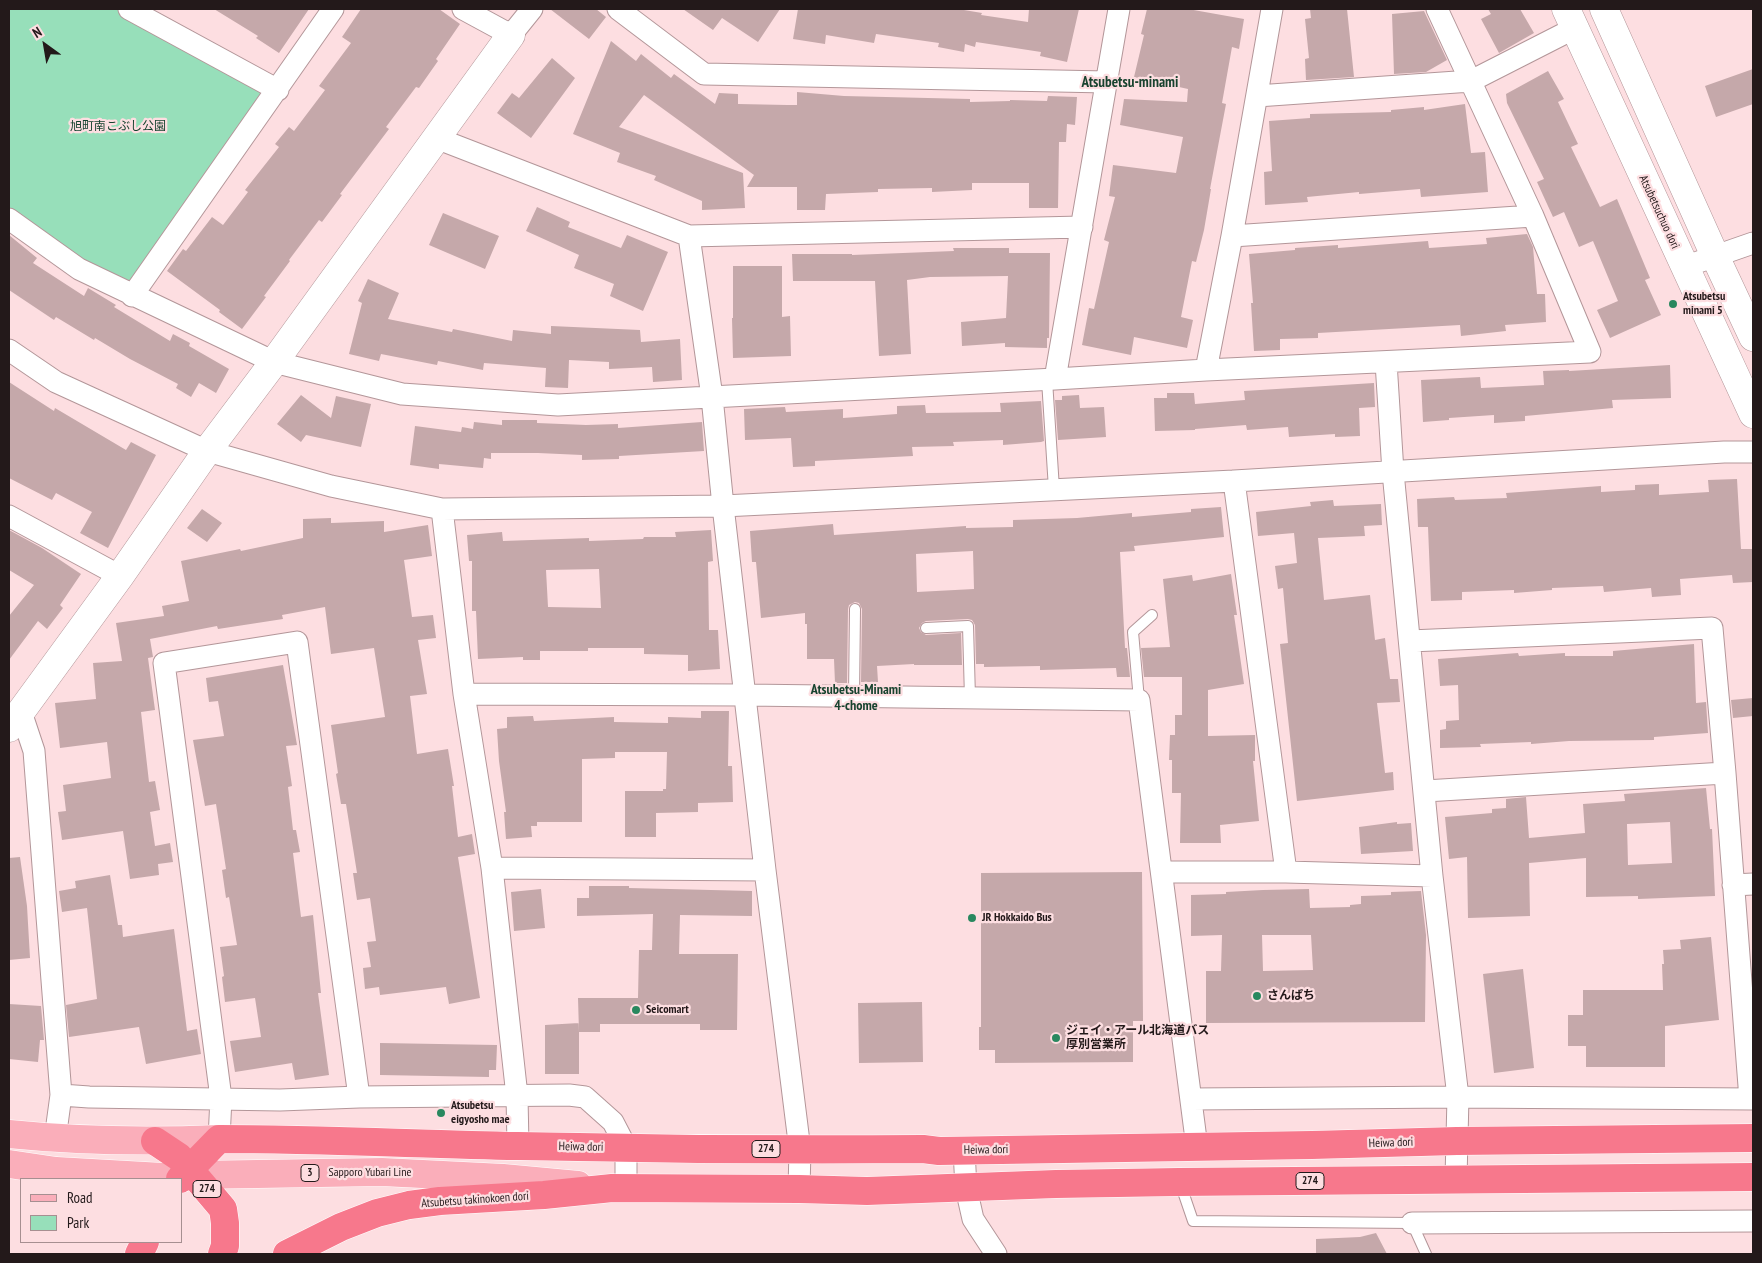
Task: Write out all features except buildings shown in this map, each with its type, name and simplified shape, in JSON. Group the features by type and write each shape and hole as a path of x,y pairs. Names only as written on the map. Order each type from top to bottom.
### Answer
{"highway":[{"name":"Heiwa dori","path":"219,1139 284,1139 518,1146 964,1150 1457,1141 1753,1138"},
{"name":"274","path":"186,1175 219,1139"},
{"name":"274","path":"155,1141 179,1157 186,1175 223,1209 225,1246 222,1254"},
{"name":"274","path":"619,1188 867,1191 1179,1182 1753,1178"},
{"name":"Atsubetsu takinokoen dori","path":"287,1254 342,1227 409,1205 619,1188"}],"main road":[{"path":"9,1134 55,1139 155,1141 219,1139"},
{"name":"Sapporo Yubari Line","path":"9,1164 56,1170 186,1175 382,1172 503,1178 619,1188"}],"street":[{"path":"129,9 278,90"},
{"path":"132,296 333,9"},
{"path":"463,9 511,35"},
{"path":"55,1139 61,1095 34,751 15,720 120,576 207,451 274,362 511,35 532,9"},
{"path":"618,9 704,74 1107,82"},
{"path":"1051,380 1082,227 1119,9"},
{"path":"1206,370 1272,9"},
{"path":"9,219 79,269 132,296 274,362 402,394 558,405 1051,380 1206,370 1590,352 1533,216 1437,9"},
{"path":"1604,9 1753,337"},
{"path":"1257,96 1471,81 1571,18"},
{"name":"Atsubetsuchuo dori","path":"1571,18 1753,414"},
{"path":"436,138 689,236 1082,227"},
{"path":"1232,236 1533,216"},
{"path":"689,236 712,397 765,870 800,1150 799,1189"},
{"path":"1684,267 1753,243"},
{"path":"9,350 56,382 207,451 331,486 442,508 723,506 1234,481 1724,452 1753,452"},
{"path":"1386,362 1393,472 1432,876 1458,1097 1456,1179"},
{"path":"1234,481 1286,872"},
{"path":"442,508 464,694 492,868 517,1096 518,1146"},
{"path":"9,516 120,576"},
{"path":"1190,1099 1458,1097 1752,1099 1743,884 1725,773 1712,628 1410,641"},
{"path":"219,1139 221,1098 164,663 297,642 359,1096"},
{"path":"464,694 746,695 1139,700 1197,1147"},
{"path":"1425,791 1725,773"},
{"path":"492,868 765,870"},
{"path":"1162,872 1286,872 1432,876"},
{"path":"61,1095 280,1100 359,1096 517,1096 568,1094 585,1097 613,1122 626,1147 619,1188"},
{"path":"964,1150 966,1188 973,1219 996,1254"},
{"path":"1412,1223 1753,1221"}],"lane":[{"path":"1051,380 1054,490"},
{"path":"854,697 855,609"},
{"path":"1139,700 1133,632 1152,615"},
{"path":"926,628 968,626 970,698"},
{"path":"1179,1182 1193,1221 1412,1223 1426,1254"}],"green space":[{"name":"旭町南こぶし公園","path":"9,9 129,9 278,90 132,296 9,219"}],"place":[{"name":"Atsubetsu minami 5","path":"1673,304"},
{"name":"JR Hokkaido Bus","path":"972,918"},
{"name":"さんぱち","path":"1257,996"},
{"name":"Seicomart","path":"636,1010"},
{"name":"ジェイ・アール北海道バス 厚別営業所","path":"1056,1038"},
{"name":"Atsubetsu eigyosho mae","path":"441,1113"}],"district":[{"name":"Atsubetsu-minami","path":"1130,83"},
{"name":"Atsubetsu-Minami 4-chome","path":"856,698"}]}
